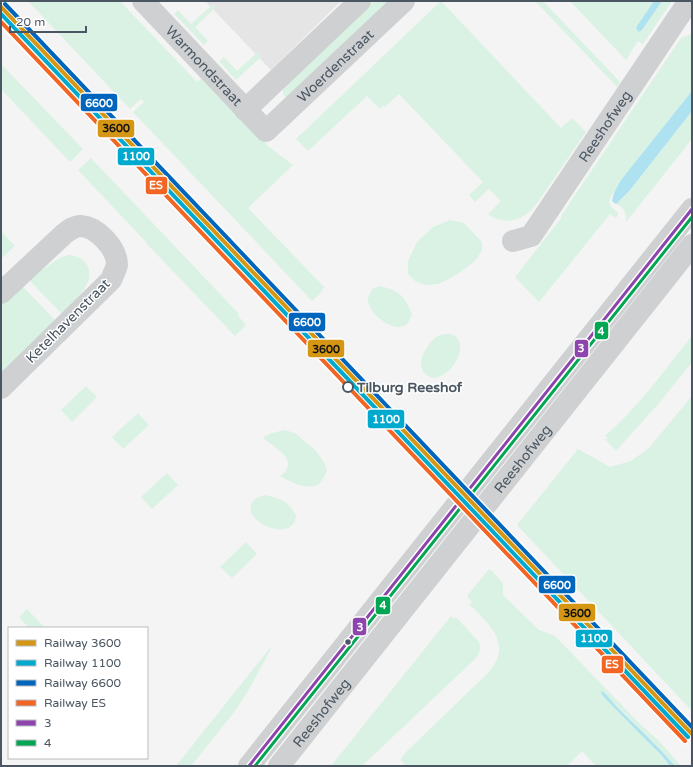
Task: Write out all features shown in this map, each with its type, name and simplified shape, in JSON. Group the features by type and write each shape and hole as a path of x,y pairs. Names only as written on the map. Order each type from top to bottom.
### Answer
{"street":[{"name":"Warmondstraat","path":"143,1 266,131"},
{"path":"245,110 360,1"},
{"name":"Woerdenstraat","path":"266,131 404,1"},
{"name":"Reeshofweg","path":"513,241 531,236 689,1"},
{"name":"Reeshofweg","path":"249,766 692,209"},
{"name":"Ketelhavenstraat","path":"1,293 72,228 81,226 95,231 106,240 114,252 117,266 111,280 1,388"},
{"name":"Reeshofweg","path":"278,766 692,245"}],"shaded area":[{"path":"205,1 341,1 271,70"}],"green space":[{"path":"28,1 120,1 196,81 203,78 269,147 293,165 248,208 324,287 312,301 133,112 144,102 141,99 130,109"},
{"path":"374,1 397,1 287,98 285,97 283,90 285,86"},
{"path":"441,1 561,128 572,118 586,132 535,206 519,218 506,221 494,218 488,214 501,201 489,189 475,202 469,195 483,182 399,94 385,107 383,105 380,109 367,96 309,150 307,150 296,139"},
{"path":"535,1 543,1 620,82 617,87"},
{"path":"570,1 654,1 637,26 636,28 638,32 642,30 662,1 672,1 643,44 638,41 626,60"},
{"path":"213,4 216,7 195,27 208,41 204,45 174,14 178,10 191,24"},
{"path":"692,34 692,91 621,180 612,195 610,205 617,212 618,215 616,218 610,214 539,302 515,277 562,217 561,216 681,38"},
{"path":"258,52 262,56 236,80 219,61 224,57 237,71"},
{"path":"1,64 83,149 70,162 1,89"},
{"path":"692,111 692,139 626,222 624,211 616,204 630,190"},
{"path":"91,158 239,314 238,316 246,325 235,336 78,170"},
{"path":"450,220 464,223 482,242 482,250 476,260 459,273 439,284 425,285 415,281 408,274 408,261 417,242 433,227"},
{"path":"1,231 15,246 1,259"},
{"path":"70,255 83,260 86,263 89,271 89,279 82,293 64,316 28,279 60,258"},
{"path":"21,285 58,323 1,377 1,304"},
{"path":"380,286 397,292 407,303 412,315 407,324 402,327 389,325 372,310 368,298 372,289"},
{"path":"449,334 455,336 459,342 460,349 454,365 441,376 434,378 428,376 423,372 421,366 427,348 435,338 441,335"},
{"path":"692,336 692,362 660,402 616,451 605,439 608,439 605,436 640,401"},
{"path":"86,386 97,397 72,422 61,410"},
{"path":"692,396 692,711 517,525 578,449 610,467 631,461 649,448"},
{"path":"138,413 149,425 123,449 112,437"},
{"path":"285,430 295,433 316,451 324,462 327,471 320,483 316,486 311,487 300,485 280,476 286,470 288,465 287,460 279,450 263,438 270,434"},
{"path":"167,473 178,485 152,509 141,497"},
{"path":"265,495 283,501 293,510 296,515 296,519 289,528 278,529 265,526 252,514 251,504 256,498"},
{"path":"246,542 257,554 232,578 220,567"},
{"path":"489,569 503,583 503,595 539,630 555,636 640,724 659,741 681,766 675,766 667,756 605,694 670,766 596,766 582,751 567,766 406,766 401,761 406,752 489,672 496,662 499,652 496,635 484,619 469,604 472,602 467,596"},
{"path":"27,609 44,627 28,627 19,617"},
{"path":"451,616 454,619 456,617 479,642 480,650 477,657 362,766 331,766"},
{"path":"270,648 271,649 248,691 235,711 191,766 176,766"}],"water":[{"path":"654,1 662,1 642,30 638,32 636,28 637,26"},
{"path":"692,91 692,111 630,190 616,204 612,201 614,193 621,180"},
{"path":"602,691 675,766 670,766 603,696 601,693"}],"rail line":[{"name":"6600","path":"5,4 692,727"},
{"name":"3600","path":"1,7 692,734"},
{"name":"1100","path":"1,14 688,737"},
{"name":"ES","path":"1,22 685,741"}],"transit line":[{"name":"3","path":"249,766 692,209"},
{"name":"4","path":"255,766 692,217"}],"place":[{"name":"Tilburg Reeshof","path":"348,387"}]}
